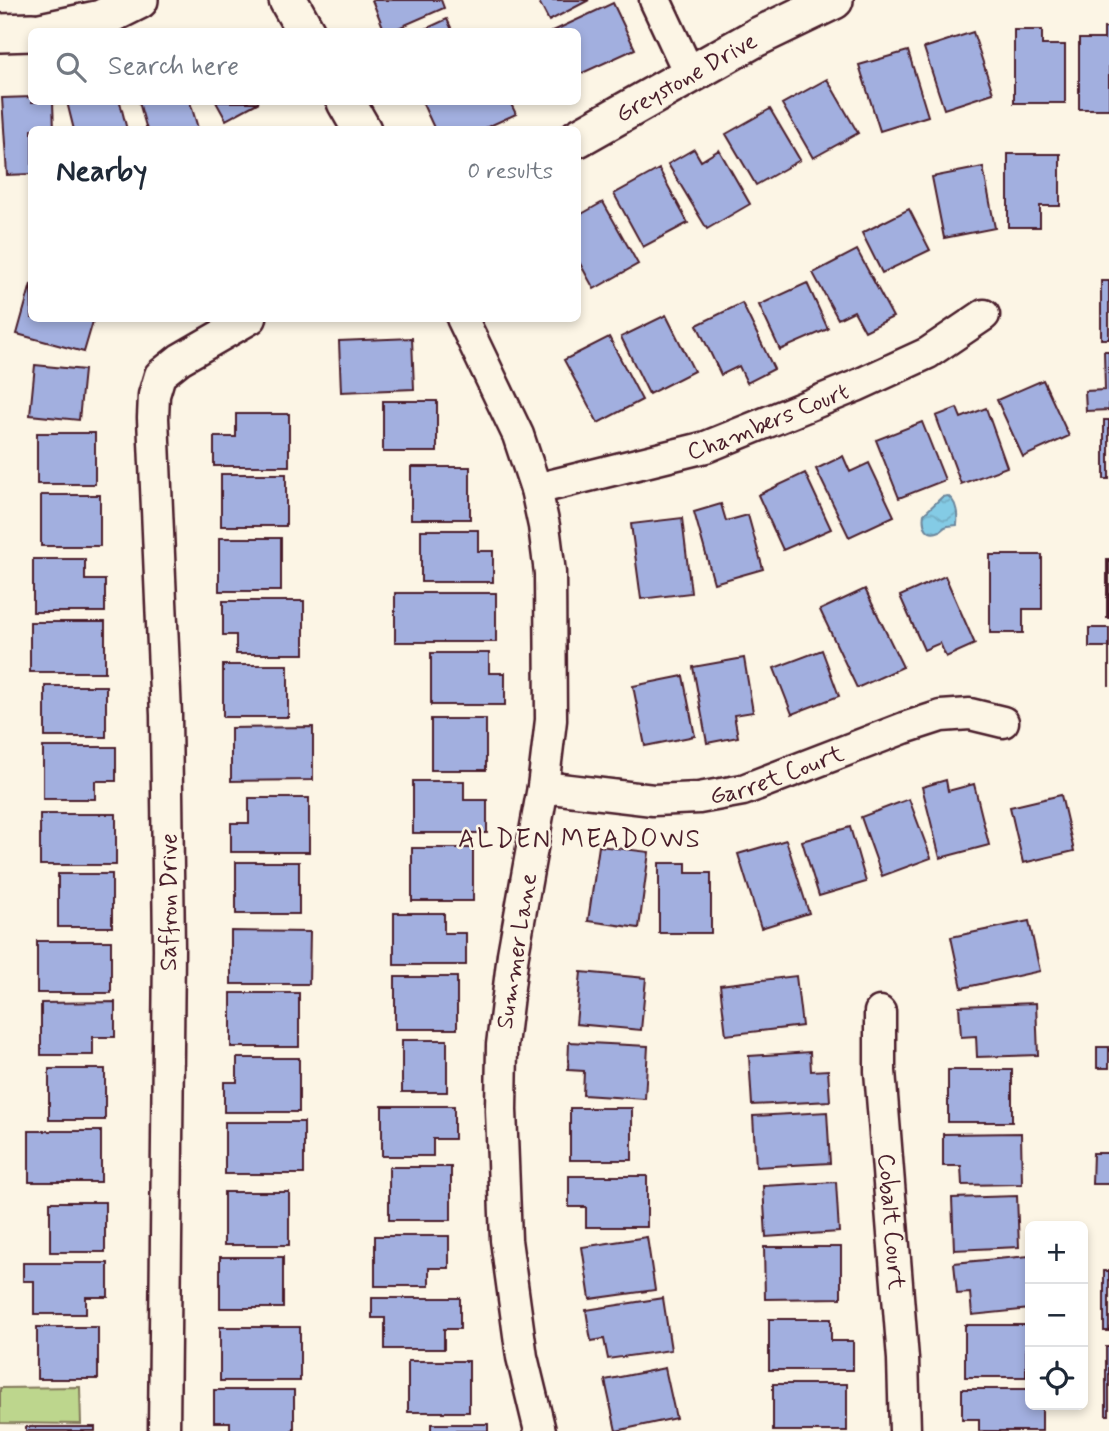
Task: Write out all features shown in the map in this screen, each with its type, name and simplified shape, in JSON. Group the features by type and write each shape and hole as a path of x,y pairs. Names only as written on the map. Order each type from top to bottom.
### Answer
{"street":[{"path":"59,28 101,19 138,0"},
{"path":"288,0 304,28"},
{"path":"655,0 690,75"},
{"name":"Greystone Drive","path":"581,136 757,37 834,0"},
{"path":"0,33 28,32"},
{"path":"348,105 360,126"},
{"name":"Chambers Court","path":"536,489 706,447 856,386 928,353 984,315"},
{"name":"Saffron Drive","path":"164,1431 169,935 166,715 154,395 160,375 180,359 244,322"},
{"name":"Summer Lane","path":"464,322 518,435 536,489 550,573 551,720 544,787 513,954 502,1045 501,1110 506,1240 522,1357 540,1431"},
{"name":"Garret Court","path":"544,787 653,800 699,798 743,790 942,716 970,714 1003,722"},
{"name":"Cobalt Court","path":"880,1012 880,1072 903,1359 905,1431"}],"green space":[{"path":"80,1387 81,1424 0,1423 0,1388"}],"water":[{"path":"948,496 956,509 957,525 946,526 940,531 929,531 925,526 924,514 942,497"}],"building":[{"path":"372,0 441,0 444,8 398,28 383,28"},
{"path":"538,0 589,0 549,21"},
{"path":"613,3 635,49 581,74 581,28 560,28"},
{"path":"447,19 451,28 428,28"},
{"path":"1104,28 1109,28 1109,109 1079,109 1079,39 1104,39"},
{"path":"1014,30 1042,30 1042,45 1065,45 1065,103 1014,103"},
{"path":"973,32 993,93 944,109 924,48"},
{"path":"908,51 928,116 880,131 859,65"},
{"path":"827,79 858,133 813,158 782,104"},
{"path":"28,97 28,105 53,105 54,126 28,126 28,174 7,175 2,98"},
{"path":"68,105 121,105 126,126 73,126"},
{"path":"140,105 191,105 197,126 146,126"},
{"path":"218,105 254,105 226,120"},
{"path":"423,105 512,105 516,114 490,126 433,126"},
{"path":"770,109 800,160 756,185 726,134"},
{"path":"694,149 701,161 719,150 750,204 707,229 668,164"},
{"path":"1008,154 1060,154 1060,206 1040,206 1040,227 1008,227"},
{"path":"983,167 995,228 944,238 932,177"},
{"path":"659,169 688,223 643,247 614,194"},
{"path":"603,202 638,264 594,289 581,265 581,214"},
{"path":"909,209 930,250 882,273 862,233"},
{"path":"857,250 893,317 865,331 854,311 838,319 813,273"},
{"path":"1101,281 1109,281 1109,339 1101,339"},
{"path":"807,283 828,329 780,350 759,305"},
{"path":"28,295 28,322 93,322 84,352 17,334"},
{"path":"742,303 774,369 747,383 739,366 721,375 697,325"},
{"path":"666,315 694,371 649,394 621,337"},
{"path":"609,337 642,400 598,423 564,360"},
{"path":"412,338 414,389 341,392 339,341"},
{"path":"1104,351 1109,351 1109,410 1086,411 1085,391 1105,390"},
{"path":"35,365 84,370 79,420 30,415"},
{"path":"1043,380 1069,436 1023,457 997,400"},
{"path":"383,401 437,401 437,452 383,452"},
{"path":"957,408 961,418 986,408 1007,467 961,484 936,416"},
{"path":"236,414 289,414 289,466 214,466 214,437 236,437"},
{"path":"1104,420 1109,420 1109,479 1104,479"},
{"path":"922,422 945,480 899,498 876,440"},
{"path":"37,433 95,433 95,484 37,484"},
{"path":"843,456 850,472 869,463 894,516 849,537 816,469"},
{"path":"411,467 470,467 470,519 411,519"},
{"path":"805,473 831,529 783,550 758,495"},
{"path":"221,474 286,474 286,526 221,526"},
{"path":"41,495 100,495 100,546 41,546"},
{"path":"721,504 726,521 748,515 763,569 714,583 694,512"},
{"path":"682,518 691,593 641,599 631,524"},
{"path":"421,530 478,530 478,551 493,551 493,582 421,582"},
{"path":"219,538 281,538 281,591 219,591"},
{"path":"990,555 1042,555 1042,609 1023,609 1023,633 990,633"},
{"path":"33,559 85,559 85,580 105,580 105,612 33,612"},
{"path":"1109,559 1109,618 1107,618"},
{"path":"945,576 975,644 946,657 940,643 924,650 900,596"},
{"path":"865,589 903,667 857,688 820,610"},
{"path":"395,593 496,593 496,642 395,642"},
{"path":"223,601 304,601 304,654 236,654 236,635 223,635"},
{"path":"30,622 105,622 105,672 30,672"},
{"path":"1089,628 1109,628 1109,647 1089,647"},
{"path":"822,650 839,696 792,714 774,668"},
{"path":"431,653 489,653 489,673 505,673 505,705 431,705"},
{"path":"744,658 753,712 734,715 738,737 707,743 693,667"},
{"path":"223,665 288,665 288,717 223,717"},
{"path":"683,676 695,736 645,746 633,686"},
{"path":"45,686 106,686 106,737 45,737"},
{"path":"431,719 486,719 486,770 431,770"},
{"path":"313,727 313,780 231,781 231,728"},
{"path":"43,747 116,747 116,781 95,781 95,799 43,799"},
{"path":"946,780 948,791 974,784 989,845 940,858 922,787"},
{"path":"413,781 464,781 464,800 487,800 487,833 413,833"},
{"path":"1061,795 1074,851 1023,863 1010,807"},
{"path":"249,798 309,798 309,852 231,852 231,823 249,823"},
{"path":"909,799 931,858 882,876 861,817"},
{"path":"40,814 116,814 116,865 40,865"},
{"path":"850,827 866,882 819,896 802,841"},
{"path":"786,840 809,913 761,928 738,854"},
{"path":"599,846 649,852 639,928 588,921"},
{"path":"412,848 473,848 473,901 412,901"},
{"path":"236,862 299,862 299,914 236,914"},
{"path":"659,863 686,863 686,873 711,873 711,933 659,933"},
{"path":"58,874 112,874 112,927 58,927"},
{"path":"394,913 444,913 444,933 466,933 466,965 394,965"},
{"path":"1029,921 1040,971 962,988 951,937"},
{"path":"231,931 310,932 309,984 231,984"},
{"path":"37,941 111,941 111,993 37,993"},
{"path":"581,972 646,978 641,1030 576,1024"},
{"path":"796,976 802,1026 726,1035 720,985"},
{"path":"395,977 457,977 457,1029 395,1029"},
{"path":"231,993 299,993 299,1047 231,1047"},
{"path":"115,1002 115,1037 93,1037 93,1055 41,1055 41,1003"},
{"path":"1036,1003 1038,1055 977,1057 976,1036 961,1037 959,1006"},
{"path":"402,1040 447,1040 447,1092 402,1092"},
{"path":"569,1042 648,1046 645,1099 583,1095 584,1071 568,1070"},
{"path":"1097,1047 1109,1047 1109,1068 1097,1068"},
{"path":"810,1052 811,1071 828,1070 830,1101 752,1105 749,1056"},
{"path":"237,1058 299,1058 299,1112 224,1112 224,1082 237,1082"},
{"path":"49,1069 105,1069 105,1120 49,1120"},
{"path":"948,1070 1012,1070 1012,1122 948,1122"},
{"path":"382,1106 454,1106 454,1139 433,1139 433,1156 382,1156"},
{"path":"570,1108 632,1108 632,1160 570,1160"},
{"path":"827,1112 830,1163 756,1167 753,1116"},
{"path":"225,1122 304,1122 304,1174 225,1174"},
{"path":"29,1131 101,1131 101,1182 29,1182"},
{"path":"1021,1133 1022,1184 962,1185 961,1166 943,1166 943,1134"},
{"path":"1093,1153 1109,1153 1109,1184 1092,1184"},
{"path":"389,1167 451,1167 451,1220 389,1220"},
{"path":"569,1176 647,1176 647,1227 586,1227 586,1207 569,1207"},
{"path":"836,1182 839,1232 766,1237 763,1186"},
{"path":"224,1192 289,1192 289,1245 224,1245"},
{"path":"1017,1196 1019,1247 954,1250 952,1198"},
{"path":"50,1202 105,1202 105,1252 50,1252"},
{"path":"375,1236 449,1236 449,1268 429,1268 429,1286 375,1286"},
{"path":"647,1237 655,1290 590,1299 582,1247"},
{"path":"764,1247 841,1247 841,1298 765,1299"},
{"path":"1025,1256 1025,1310 972,1315 970,1293 957,1294 954,1263"},
{"path":"220,1257 283,1257 283,1308 220,1308"},
{"path":"23,1263 108,1263 108,1297 86,1297 86,1314 34,1314 34,1281 23,1281"},
{"path":"1104,1271 1109,1271 1109,1331 1104,1331"},
{"path":"372,1298 460,1298 460,1329 444,1329 444,1349 385,1349 385,1318 372,1318"},
{"path":"663,1298 671,1350 608,1359 604,1339 591,1341 586,1310"},
{"path":"769,1319 831,1319 831,1341 853,1341 853,1370 769,1370"},
{"path":"965,1325 1025,1325 1025,1377 965,1377"},
{"path":"37,1327 98,1327 98,1379 37,1379"},
{"path":"220,1327 300,1327 300,1381 220,1381"},
{"path":"1106,1347 1109,1347 1109,1415 1106,1415"},
{"path":"408,1361 469,1361 469,1412 408,1412"},
{"path":"665,1368 676,1418 616,1431 605,1380"},
{"path":"773,1384 847,1384 847,1431 773,1431"},
{"path":"962,1389 1025,1389 1025,1410 1042,1410 1042,1431 979,1431 979,1419 962,1419"},
{"path":"214,1390 294,1390 294,1431 230,1431 230,1422 214,1422"},
{"path":"431,1424 488,1424 488,1431 431,1431"},
{"path":"26,1427 95,1427 95,1431 26,1431"}],"district":[{"name":"ALDEN MEADOWS","path":"580,838"}]}
